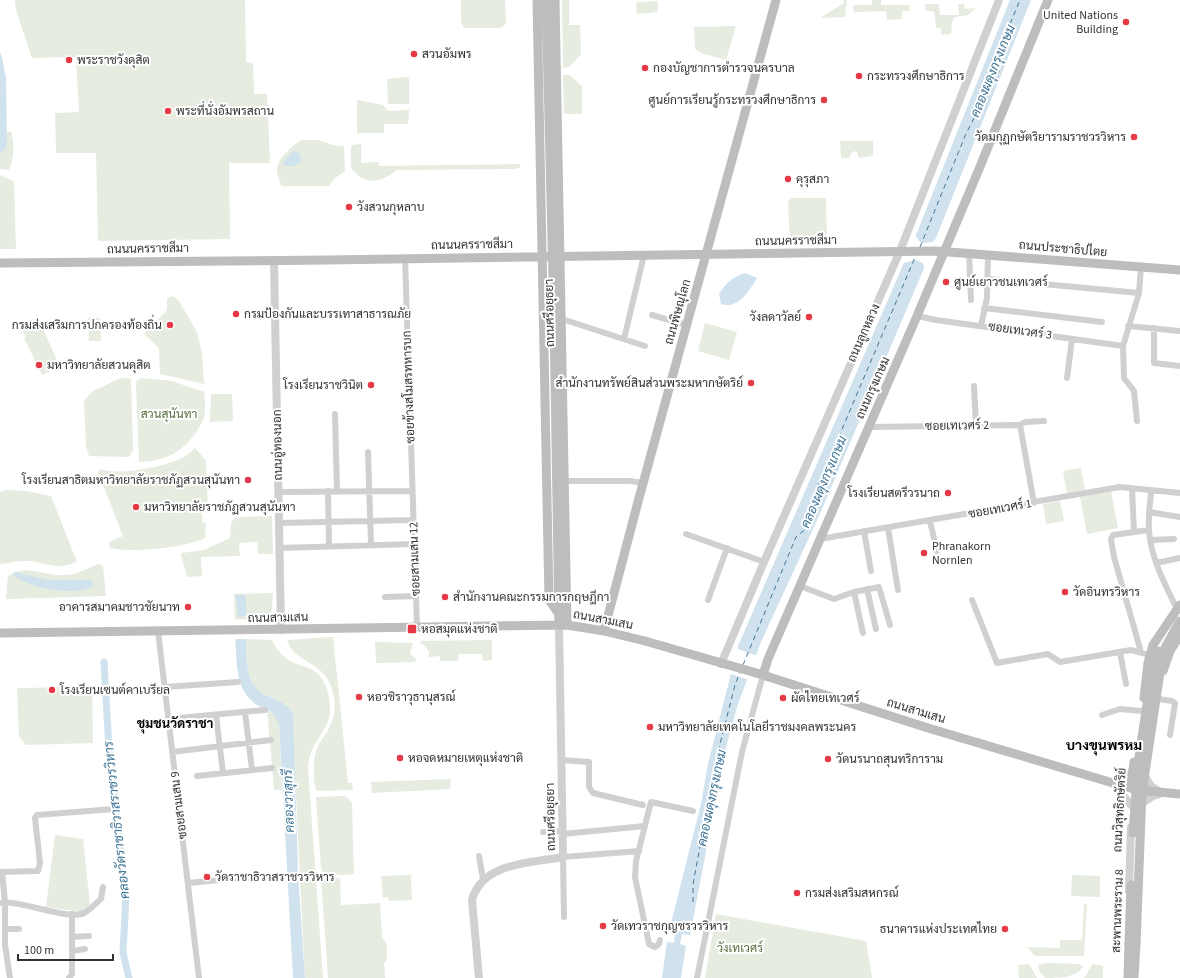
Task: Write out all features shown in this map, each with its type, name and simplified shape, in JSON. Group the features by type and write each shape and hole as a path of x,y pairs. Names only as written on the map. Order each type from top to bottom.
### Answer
{"main road":[{"name":"ถนนศรีอยุธยา","path":"537,0 548,71 544,105 554,318 555,416 552,465 549,600 558,613 563,625"},
{"name":"ถนนศรีอยุธยา","path":"544,105 539,78 546,0"},
{"name":"ถนนศรีอยุธยา","path":"555,0 555,210 552,256 555,416 564,481 561,511 563,625"},
{"name":"ถนนพิษณุโลก","path":"604,631 643,483 776,0"},
{"name":"ถนนกรุงเกษม","path":"759,674 800,586 917,316 940,251 977,174 1048,0"},
{"path":"539,78 548,71"},
{"name":"ถนนศรีอยุธยา","path":"545,144 555,194"},
{"name":"ถนนนครราชสีมา","path":"0,263 274,261 940,251"},
{"name":"ถนนประชาธิปไตย","path":"940,251 1180,270"},
{"name":"ถนนศรีอยุธยา","path":"552,498 561,511"},
{"name":"ถนนศรีอยุธยา","path":"558,613 562,552"},
{"name":"สะพานพระราม 8","path":"1127,978 1134,815 1138,771 1154,665 1149,653 1164,637 1179,609"},
{"name":"สะพานพระราม 8","path":"1136,978 1138,850 1143,785 1162,659 1165,648 1180,621"},
{"name":"ถนนสามเสน","path":"0,633 563,625 604,631 759,674 928,728 1113,783 1145,791 1180,794"},
{"name":"ถนนวิสุทธิกษัตริย์","path":"1145,791 1158,699 1166,661 1180,635"},
{"name":"ถนนวิสุทธิกษัตริย์","path":"1132,788 1133,769 1149,653"},
{"path":"1133,769 1136,774 1147,775"}],"street":[{"name":"ถนนลูกหลวง","path":"724,665 764,562 904,251 999,0"},
{"path":"969,253 971,300"},
{"path":"981,326 987,298 988,254"},
{"path":"624,339 644,255"},
{"name":"ซอยข้างสโมสรทหารบก","path":"405,258 412,491"},
{"name":"ถนนอู่ทองนอก","path":"274,261 281,630"},
{"path":"1138,421 1134,391 1124,378 1123,346 1139,293 1141,267"},
{"path":"988,279 1139,293"},
{"path":"984,308 1102,322"},
{"path":"652,315 687,325"},
{"name":"ซอยเทเวศร์ 3","path":"917,316 936,320 1123,346"},
{"path":"554,318 645,346"},
{"path":"1128,326 1180,331"},
{"path":"1154,328 1154,363 1180,366"},
{"path":"1067,378 1072,339"},
{"path":"974,386 976,426"},
{"path":"335,414 336,491"},
{"name":"ซอยเทเวศร์ 2","path":"869,427 1020,425 1025,422 1044,421"},
{"path":"1020,425 1034,503"},
{"path":"368,452 371,545"},
{"path":"564,481 601,480 643,483"},
{"path":"1132,488 1134,532"},
{"name":"ซอยเทเวศร์ 1","path":"820,540 864,531 930,521 1105,490 1132,488 1151,492 1180,493"},
{"path":"328,491 329,546"},
{"path":"279,492 412,491"},
{"name":"ซอยสามเสน 12","path":"412,491 417,627"},
{"path":"1151,492 1149,530 1156,563 1179,609"},
{"path":"1149,512 1180,516"},
{"path":"279,523 413,520"},
{"path":"930,521 937,551"},
{"path":"888,528 898,590"},
{"path":"972,600 997,662 1048,654 1060,662 1131,650 1149,653 1114,557 1111,539 1113,535 1149,530"},
{"path":"864,531 871,572"},
{"path":"686,534 764,562"},
{"path":"1151,540 1174,539"},
{"path":"279,548 414,544"},
{"path":"708,600 726,548"},
{"path":"1156,563 1180,558"},
{"path":"800,586 834,599 854,592 881,587 890,625"},
{"path":"867,589 876,629"},
{"path":"854,592 863,632"},
{"path":"385,596 416,596"},
{"name":"ถนนศรีอยุธยา","path":"483,879 505,868 563,857 561,760 563,625"},
{"name":"ซอยสามเสน 9","path":"158,631 199,978"},
{"path":"1120,652 1126,684"},
{"name":"ถนนกรุงเกษม","path":"697,978 759,674"},
{"path":"165,688 238,682"},
{"path":"1158,699 1174,701 1177,714 1170,735"},
{"path":"1102,715 1120,709 1142,711"},
{"path":"168,719 265,710"},
{"path":"245,712 252,770"},
{"path":"216,715 223,773"},
{"path":"172,752 271,740"},
{"path":"561,760 589,762 589,788 593,793 643,804"},
{"path":"197,776 272,768"},
{"path":"1131,805 1113,783 1126,779 1133,769"},
{"path":"1147,775 1151,786 1163,793"},
{"name":"ถนนวิสุทธิกษัตริย์","path":"1127,978 1132,788"},
{"name":"ถนนวิสุทธิกษัตริย์","path":"1136,978 1145,791"},
{"path":"1144,802 1153,796 1163,793"},
{"path":"660,940 659,944 655,947 649,944 635,877 636,861 651,802 693,811"},
{"path":"10,978 3,952 5,929 1,872 38,871 40,863 35,818 37,815 114,809"},
{"path":"543,832 645,826"},
{"path":"564,917 563,857 639,851"},
{"path":"479,856 483,879 474,890 472,900 479,978"},
{"path":"188,883 260,876"},
{"path":"2,902 72,914 83,914 101,899 103,887"},
{"path":"68,978 72,974 72,914"},
{"path":"5,929 19,929"},
{"path":"72,936 89,936"},
{"path":"72,951 85,949"}],"green space":[{"path":"15,0 245,0 246,62 253,63 254,94 267,94 270,163 229,163 230,239 98,241 96,153 56,153 55,113 79,112 76,57 32,58 16,10"},
{"path":"461,0 505,0 506,24 500,28 464,28 461,22"},
{"path":"562,0 569,0 569,25 580,25 581,54 569,67 563,68"},
{"path":"843,0 847,0 845,17 820,18 844,3"},
{"path":"872,0 881,0 881,5 909,5 909,11 902,11 902,19 887,20 886,11 854,12 853,5 872,5"},
{"path":"658,1 658,11 637,14 636,3"},
{"path":"925,4 939,4 940,15 959,15 958,4 964,4 965,9 976,8 968,15 955,17 952,22 951,34 941,35 941,28 936,28 934,11 926,11"},
{"path":"736,26 726,60 701,53 695,49 694,27"},
{"path":"563,75 570,75 582,86 582,114 564,114"},
{"path":"409,78 409,104 388,104 387,79"},
{"path":"357,100 383,105 388,111 409,110 408,124 384,124 384,133 357,133"},
{"path":"6,131 11,132 13,141 13,156 9,170 0,169 0,153 7,143"},
{"path":"302,140 318,140 332,145 344,146 345,171 334,179 329,186 281,186 277,174 278,165 290,149"},
{"path":"840,141 873,141 873,156 859,158 857,152 855,151 851,153 849,158 841,158"},
{"path":"361,144 361,163 379,162 379,166 520,164 520,167 515,169 397,170 385,178 373,181 362,178 351,168 351,147 352,145"},
{"path":"0,175 14,181 16,249 0,249"},
{"path":"792,198 826,198 827,241 790,240 788,201"},
{"path":"173,296 179,301 197,332 202,353 204,384 160,374 159,348 144,334 167,310 167,298"},
{"path":"88,318 100,318 101,341 89,341"},
{"path":"36,323 40,330 43,329 60,367 42,375 24,338 26,337 22,330"},
{"path":"705,323 737,332 729,360 698,351"},
{"path":"121,378 131,379 133,450 129,457 89,456 86,446 84,401 93,391"},
{"name":"สวนสุนันทา","path":"143,378 172,381 204,392 205,414 197,431 179,450 165,458 139,462 136,384 137,380"},
{"path":"211,394 232,394 233,421 210,422"},
{"path":"195,448 206,461 208,508 202,509 202,522 206,523 205,538 196,542 158,549 131,550 110,548 109,542 123,536 98,472 101,469 118,472 152,468 182,458"},
{"path":"1081,468 1085,490 1067,493 1063,471"},
{"path":"5,490 26,491 51,496 77,562 62,566 52,566 24,561 0,564 0,492"},
{"path":"1111,491 1118,528 1087,534 1080,497"},
{"path":"1060,501 1064,521 1046,524 1043,504"},
{"path":"272,516 273,554 258,554 257,542 239,543 240,556 201,557 202,576 187,577 181,555 182,553 204,550 230,538 231,522 236,518"},
{"path":"98,564 103,566 106,596 6,599 8,576 15,572 29,570 59,575 70,575"},
{"path":"273,593 272,610 268,617 235,620 234,594"},
{"path":"333,637 348,783 352,783 353,790 317,791 315,788 314,777 315,756 319,744 330,727 334,715 334,696 326,676 295,653 287,640"},
{"path":"246,639 272,640 282,655 289,661 315,671 323,681 328,692 330,706 329,719 312,751 308,768 323,978 305,978 293,735 285,704 258,691 254,686 247,671"},
{"path":"492,640 492,660 483,661 482,654 459,654 458,661 440,661 440,656 429,657 429,652 424,645 420,643 421,641"},
{"path":"375,642 413,643 410,652 416,659 415,662 376,663"},
{"path":"92,687 93,743 26,745 19,736 17,688"},
{"path":"267,709 275,714 279,724 282,790 274,790"},
{"path":"451,779 450,789 372,793 371,782"},
{"path":"344,796 352,803 354,874 340,875 323,872 321,869 316,797"},
{"path":"55,835 83,839 90,905 83,912 46,907"},
{"path":"411,875 412,900 389,901 388,897 383,898 381,876"},
{"path":"1072,875 1100,876 1100,897 1071,896"},
{"path":"321,878 340,878 341,905 380,903 382,938 386,942 387,952 386,962 384,963 385,978 328,978"},
{"path":"1084,904 1087,904 1084,956 1035,956 1027,947 1060,948 1060,940 1082,940"},
{"name":"วังเทเวศร์","path":"716,914 866,941 872,978 705,978"},
{"path":"1047,963 1079,964 1083,966 1072,975 1045,978 1039,971 1038,965"},
{"path":"1029,964 1037,978 1019,978 1018,965"},
{"path":"1093,964 1103,966 1103,978 1084,978"}],"water":[{"name":"คลองผดุงกรุงเกษม","path":"1010,0 1031,0 922,273 819,516 761,642 738,704 726,747 690,935 682,934 680,944 686,946 681,978 662,978 667,942 674,943 675,932 669,931 701,804 708,764 738,646 916,235"},
{"path":"0,52 6,77 7,143 6,148 0,153"},
{"path":"293,151 300,154 301,163 297,163 295,166 284,166 283,162"},
{"path":"745,273 757,278 747,294 738,302 733,304 721,304 719,294 724,287 733,279"},
{"path":"15,572 47,580 91,580 94,585 87,589 77,591 53,590 19,579 13,574"},
{"path":"236,595 244,595 246,597 246,616 238,617"},
{"name":"คลองวาสุกรี","path":"235,639 246,639 248,672 255,686 260,692 285,704 293,713 298,873 305,978 293,978 279,724 270,711 256,705 246,695 242,688 238,672"}],"pier":[{"path":"915,235 919,241 923,243 932,242 938,237 925,270 923,263 916,260 903,263"},
{"path":"735,648 758,656 749,680 728,673"}],"waterway":[{"name":"คลองวัดราชาธิวาสราชวรวิหาร","path":"104,662 109,749 126,895 123,953 129,978"}],"ferry route":[{"path":"920,247 965,136 995,76 1001,70 1004,43 1020,0"},
{"path":"743,665 796,537 813,523 810,511 812,500 916,255"},
{"path":"693,902 693,884 718,752 735,685 740,672"}],"place":[{"name":"United Nations Building","path":"1126,22"},
{"name":"สวนอัมพร","path":"414,54"},
{"name":"พระราชวังดุสิต","path":"69,60"},
{"name":"กองบัญชาการตำรวจนครบาล","path":"645,68"},
{"name":"กระทรวงศึกษาธิการ","path":"859,76"},
{"name":"ศูนย์การเรียนรู้กระทรวงศึกษาธิการ","path":"824,100"},
{"name":"พระที่นั่งอัมพรสถาน","path":"168,111"},
{"name":"วัดมกุฏกษัตริยารามราชวรวิหาร","path":"1134,137"},
{"name":"คุรุสภา","path":"788,179"},
{"name":"วังสวนกุหลาบ","path":"349,207"},
{"name":"ศูนย์เยาวชนเทเวศร์","path":"946,282"},
{"name":"กรมป้องกันและบรรเทาสาธารณภัย","path":"236,314"},
{"name":"วังลดาวัลย์","path":"809,317"},
{"name":"กรมส่งเสริมการปกครองท้องถิ่น","path":"170,325"},
{"name":"มหาวิทยาลัยสวนดุสิต","path":"39,365"},
{"name":"สำนักงานทรัพย์สินส่วนพระมหากษัตริย์","path":"751,383"},
{"name":"โรงเรียนราชวินิต","path":"371,385"},
{"name":"โรงเรียนสาธิตมหาวิทยาลัยราชภัฏสวนสุนันทา","path":"248,480"},
{"name":"โรงเรียนสตรีวรนาถ","path":"948,493"},
{"name":"มหาวิทยาลัยราชภัฏสวนสุนันทา","path":"136,507"},
{"name":"Phranakorn Nornlen","path":"924,553"},
{"name":"วัดอินทรวิหาร","path":"1065,592"},
{"name":"สำนักงานคณะกรรมการกฤษฎีกา","path":"445,597"},
{"name":"อาคารสมาคมชาวชัยนาท","path":"188,607"},
{"name":"หอสมุดแห่งชาติ","path":"412,629"},
{"name":"โรงเรียนเซนต์คาเบรียล","path":"52,690"},
{"name":"หอวชิราวุธานุสรณ์","path":"359,697"},
{"name":"ผัดไทยเทเวศร์","path":"783,698"},
{"name":"มหาวิทยาลัยเทคโนโลยีราชมงคลพระนคร","path":"650,727"},
{"name":"หอจดหมายเหตุแห่งชาติ","path":"400,758"},
{"name":"วัดนรนาถสุนทริการาม","path":"828,759"},
{"name":"วัดราชาธิวาสราชวรวิหาร","path":"207,877"},
{"name":"กรมส่งเสริมสหกรณ์","path":"797,893"},
{"name":"วัดเทวราชกุญชรวรวิหาร","path":"603,926"},
{"name":"ธนาคารแห่งประเทศไทย","path":"1005,929"}],"district":[{"name":"ชุมชนวัดราชา","path":"175,724"},
{"name":"บางขุนพรหม","path":"1104,746"}]}
